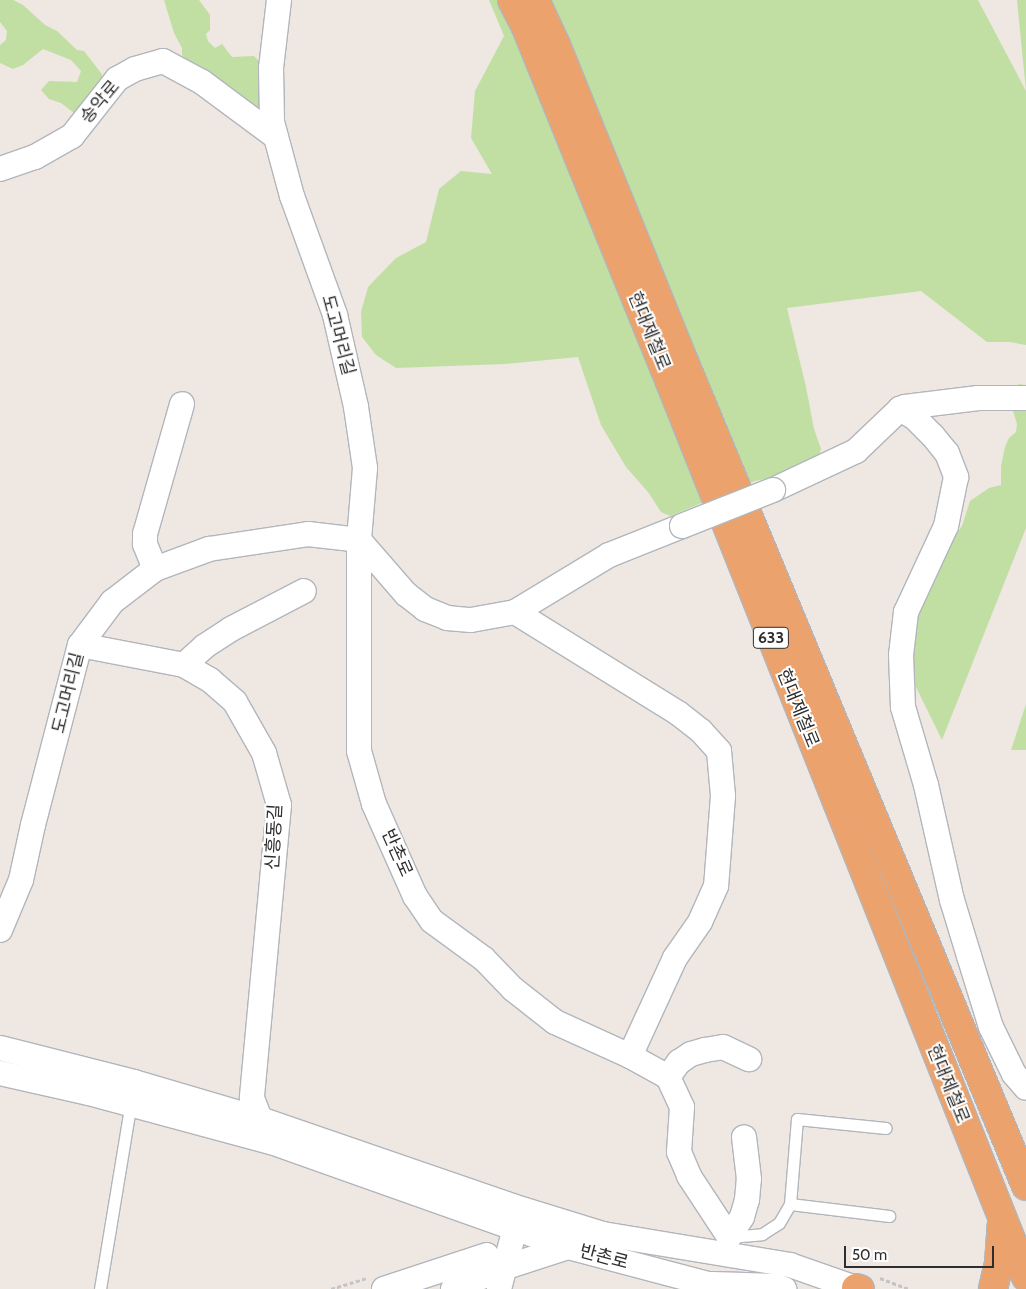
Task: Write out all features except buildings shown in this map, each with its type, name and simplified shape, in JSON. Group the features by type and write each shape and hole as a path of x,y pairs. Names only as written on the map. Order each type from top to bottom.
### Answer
{"highway":[{"name":"현대제철로","path":"512,0 525,25 670,382 1026,1277"},
{"name":"현대제철로","path":"535,0 556,45 683,359 1026,1186"},
{"path":"993,1289 1002,1243 1002,1216"}],"street":[{"name":"도고머리길","path":"0,930 21,880 33,825 80,645 112,602 155,569 209,549 308,534 359,540 365,468 356,407 335,315 292,196 272,122 270,94 274,30 279,0"},
{"name":"송악로","path":"0,169 34,157 72,136 117,79 135,69 162,62 202,82 276,137"},
{"path":"359,540 406,594 425,609 447,618 471,620 515,612 609,555 773,490 856,451 900,409 978,398 1026,398"},
{"path":"155,569 145,544 145,534 182,404"},
{"path":"900,409 916,418 933,436 947,453 956,477 946,526 906,612 901,655 903,707 926,786 952,900 968,956 992,1027 1014,1074 1026,1088"},
{"name":"반촌로","path":"359,540 359,751 374,804 415,896 432,921 484,959 513,989 539,1011 555,1022 630,1056 668,1077"},
{"path":"184,665 205,646 231,629 304,591"},
{"path":"515,612 678,713 701,731 719,751 724,796 716,886 700,922 675,958 630,1056"},
{"name":"신흥동길","path":"80,645 184,665 210,680 235,702 264,753 279,805 252,1098 260,1118"},
{"path":"0,1048 271,1142 502,1211 603,1234 790,1265 858,1289"},
{"path":"744,1137 748,1179 747,1200 742,1217 728,1237 689,1176 679,1152 682,1107 668,1077 679,1062 691,1054 705,1050 723,1048 749,1059"},
{"path":"0,1073 132,1093 260,1118 502,1211 568,1247"},
{"path":"453,1289 491,1275 502,1211"},
{"name":"반촌로","path":"384,1289 491,1275 568,1247 683,1284 777,1286 784,1289"}],"lane":[{"path":"100,1289 132,1093"},
{"path":"728,1237 762,1234 780,1223 790,1204 797,1119 886,1128"},
{"path":"790,1204 888,1216"}],"green space":[{"path":"0,0 13,0 23,5 45,25 57,31 77,50 84,51 101,73 105,81 81,114 74,113 61,103 49,99 41,90 49,81 77,82 81,71 71,60 43,49 23,65 13,69 0,63 0,45 6,40 7,31 0,22"},
{"path":"164,0 199,0 210,15 210,30 206,34 208,41 215,48 222,44 232,57 254,56 261,63 262,109 253,109 193,68 182,55 182,48 174,33"},
{"path":"489,0 978,0 1026,91 1026,345 1010,342 987,342 921,291 787,308 814,429 821,449 818,459 771,478 755,481 670,516 661,512 648,492 626,467 601,425 578,357 505,364 396,368 376,355 362,337 361,312 368,287 396,258 426,242 439,189 461,171 492,174 471,138 475,91 504,36"},
{"path":"1017,0 1026,0 1026,91"},
{"path":"1018,384 1026,385 1026,528 942,740 914,683 913,661 917,619 931,571 962,526 970,501 989,488 1001,485 1001,466 1005,447 1009,438 1016,432 1017,424 1013,411 1018,400"},
{"path":"1026,704 1026,750 1011,750"}]}
